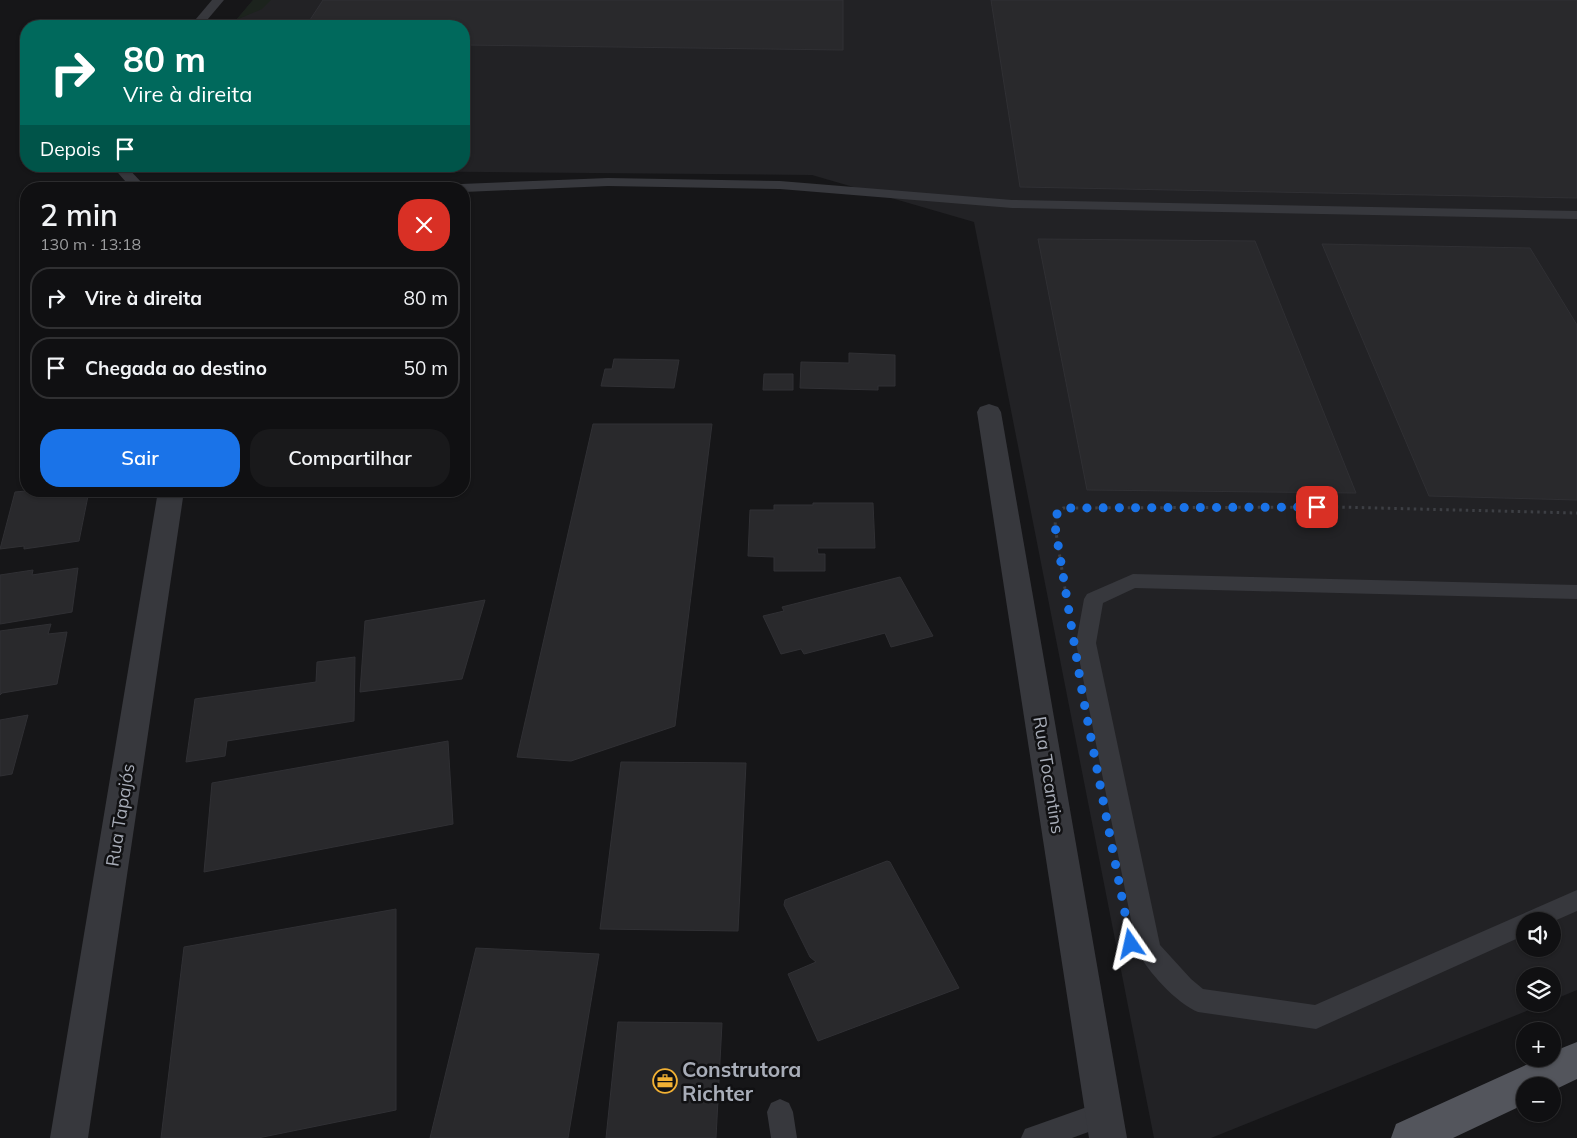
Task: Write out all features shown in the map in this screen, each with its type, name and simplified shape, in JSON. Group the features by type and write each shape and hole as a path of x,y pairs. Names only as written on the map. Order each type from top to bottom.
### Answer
{"main road":[{"path":"1410,1138 1577,1060"}],"street":[{"name":"Rua Tocantins","path":"989,412 1106,1126"},
{"name":"Rua Tapajós","path":"69,1138 170,497"}],"lane":[{"path":"201,20 218,0"},
{"path":"124,172 133,182"},
{"path":"470,188 608,182 780,185 1012,204 1577,215"},
{"path":"1516,928 1316,1017 1235,1007 1198,1000 1182,987 1150,950 1086,643 1094,599 1133,581 1577,592"},
{"path":"1550,912 1577,900"},
{"path":"780,1112 784,1138"},
{"path":"1034,1138 1106,1126"}],"path":[{"path":"1067,599 1055,526 1056,515 1063,508 1337,507 1577,513"}],"shaded area":[{"path":"253,0 1577,0 1577,990 1561,997 1561,967 1516,967 1516,1012 1524,1012 1211,1138 1154,1138 974,222 812,175 470,172 470,20 236,20"},
{"path":"253,0 271,0 262,9 236,20"}],"building":[{"path":"323,0 843,0 843,50 470,45 470,20 310,20"},
{"path":"991,0 1577,0 1577,198 1020,187"},
{"path":"1038,239 1255,241 1356,493 1087,490"},
{"path":"1322,244 1530,248 1577,325 1577,500 1429,496"},
{"path":"849,353 895,355 895,386 878,386 878,390 800,388 801,362 849,363"},
{"path":"614,359 679,360 674,388 601,386 605,369 612,369"},
{"path":"764,374 793,374 793,390 763,390"},
{"path":"593,424 712,424 675,726 571,761 517,757"},
{"path":"15,492 20,492 20,497 88,497 79,541 24,549 24,546 0,549"},
{"path":"813,503 873,503 875,548 817,548 818,554 825,554 825,571 774,571 774,557 748,556 750,510 774,510 774,505 813,505"},
{"path":"78,568 72,612 0,624 0,575 33,570 32,575"},
{"path":"900,577 933,636 891,647 885,633 804,654 801,649 781,654 763,616 784,611 782,607"},
{"path":"485,600 462,679 360,692 365,621"},
{"path":"51,624 48,634 67,632 57,684 2,693 0,695 0,631"},
{"path":"355,657 354,721 227,741 225,756 186,762 195,699 316,682 317,662"},
{"path":"28,715 12,774 0,776 0,720"},
{"path":"448,741 453,824 204,872 212,783"},
{"path":"621,762 746,763 738,931 600,929"},
{"path":"887,861 890,862 959,988 818,1041 788,974 816,962 810,957 784,905 785,900"},
{"path":"396,909 396,1110 258,1138 161,1138 184,947"},
{"path":"476,948 599,954 568,1138 430,1138"},
{"name":"Construtora Richter","path":"618,1022 722,1023 716,1138 606,1138"}],"place":[{"name":"Construtora Richter","path":"665,1081"}],"route":[{"path":"1131,944 1083,697 1055,526 1056,515 1063,508 1317,507"}]}
